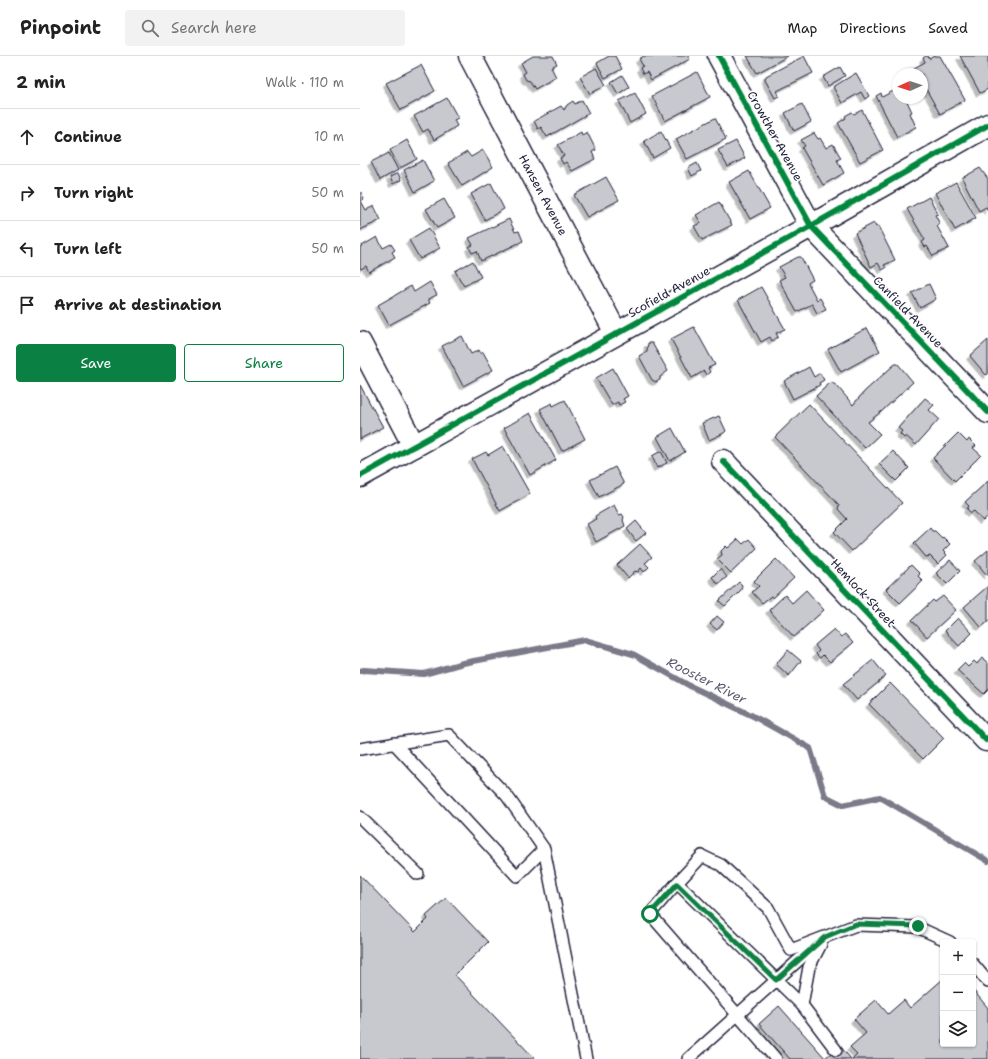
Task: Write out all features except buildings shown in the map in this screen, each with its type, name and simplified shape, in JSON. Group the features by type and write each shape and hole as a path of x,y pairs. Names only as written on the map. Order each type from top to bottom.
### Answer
{"street":[{"name":"Hansen Avenue","path":"470,56 616,333"},
{"name":"Crowther Avenue","path":"719,56 811,226"},
{"name":"Scofield Avenue","path":"360,476 811,226 988,124"},
{"name":"Canfield Avenue","path":"811,226 988,412"},
{"path":"360,343 414,446"},
{"name":"Hemlock Street","path":"723,461 987,739"}],"lane":[{"path":"360,749 449,735 507,796 544,849 586,1059"},
{"path":"394,743 517,876 544,849"},
{"path":"360,817 418,874"},
{"path":"776,1059 650,914 702,856 721,865 768,908 791,950 856,924 918,926 944,939"},
{"path":"677,884 802,1005 836,1050"},
{"path":"688,1059 825,937"},
{"path":"802,1005 809,967 825,937"},
{"path":"976,968 988,982"}],"waterway":[{"name":"Rooster River","path":"360,671 424,674 463,663 585,640 633,654 690,686 753,716 810,748 825,796 843,805 880,797 988,861"}],"cycle path":[{"path":"719,56 811,226 988,412"},
{"path":"360,476 811,226 988,125"},
{"path":"723,461 986,740 988,738"}],"route":[{"path":"650,914 677,884 776,980 825,937 856,924 918,926"}]}
